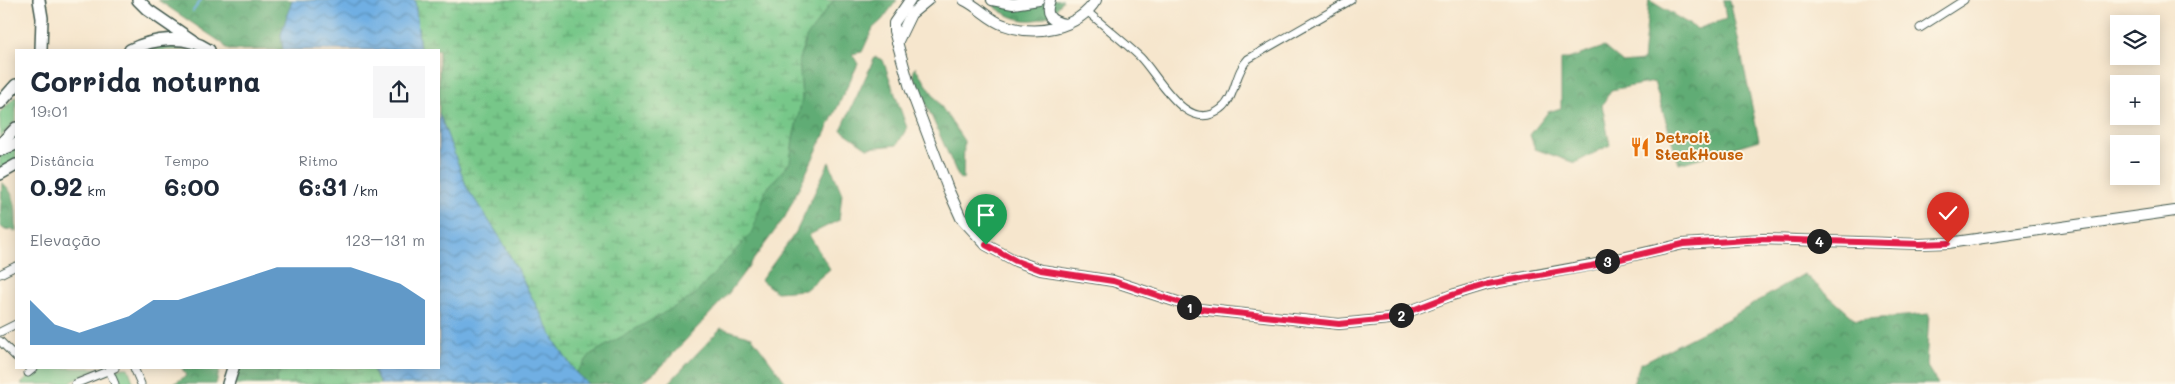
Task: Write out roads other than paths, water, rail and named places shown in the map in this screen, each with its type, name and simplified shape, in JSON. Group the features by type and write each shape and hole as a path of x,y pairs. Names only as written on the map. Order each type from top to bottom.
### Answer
{"main road":[{"path":"38,0 42,18 41,48"},
{"path":"138,0 148,10 206,49"},
{"path":"910,0 894,23 897,44 910,88 957,209 966,225 982,241 1016,261 1041,270 1113,281 1188,306 1222,313 1339,324 1358,324 1403,315 1452,295 1488,284 1591,266 1683,244 1763,239 1920,244 1948,243 2175,211"},
{"path":"897,44 911,14 928,0"},
{"path":"964,0 1005,26 1034,30 1066,24 1088,12 1095,1"},
{"path":"992,0 1013,4 1039,0"},
{"path":"1050,0 1047,9 1049,18 1054,22 1066,24"},
{"path":"133,49 158,40 193,41"},
{"path":"0,103 15,86"},
{"path":"0,145 15,129"},
{"path":"0,150 15,144"},
{"path":"0,174 15,166"},
{"path":"228,384 233,369"}],"street":[{"path":"1088,12 1140,58 1162,87 1183,107 1193,114 1205,115 1216,113 1223,108 1239,71 1248,60 1351,0"},
{"path":"1920,28 1964,0"},
{"path":"0,274 15,266"},
{"path":"0,332 15,324"},
{"path":"0,342 15,356"},
{"path":"74,384 112,369 115,384"},
{"path":"134,369 141,384"}],"water":[{"path":"292,0 415,0 420,49 283,49 281,35"},
{"path":"440,116 467,188 501,239 557,345 576,373 588,384 380,384 372,369 440,369"}],"waterway":[{"path":"193,11 201,0"}],"place":[{"name":"Detroit SteakHouse","path":"1640,147"}]}
